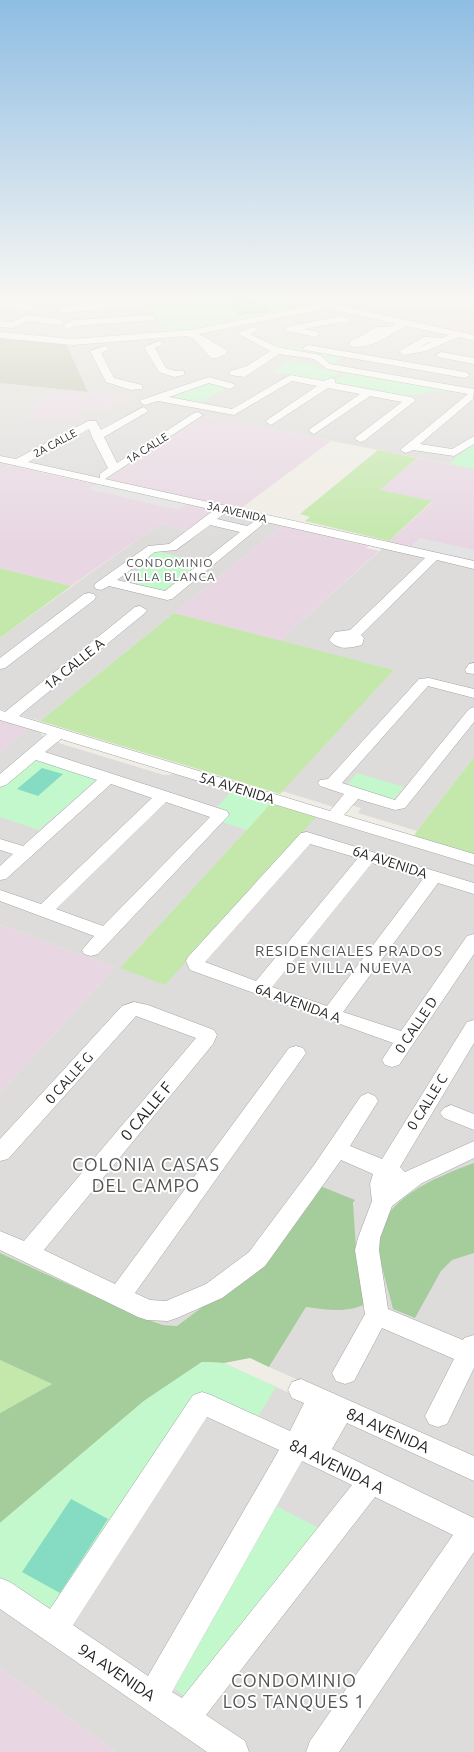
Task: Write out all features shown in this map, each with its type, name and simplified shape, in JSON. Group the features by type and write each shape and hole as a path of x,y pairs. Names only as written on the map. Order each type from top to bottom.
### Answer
{"street":[{"path":"110,380 131,387 139,386 125,380"},
{"path":"114,469 97,437 158,398 198,410 236,412 286,380"},
{"path":"300,380 411,400 360,439"},
{"path":"271,422 333,380"},
{"path":"391,380 470,398"},
{"name":"1A CALLE","path":"96,480 230,386 211,381 158,398"},
{"path":"314,431 369,392"},
{"path":"470,398 409,448 456,453 474,439"},
{"name":"2A CALLE","path":"18,463 92,423 97,437"},
{"name":"3A AVENIDA","path":"0,459 474,565"},
{"path":"208,521 253,527 168,596 104,584 152,549 171,548 224,509"},
{"path":"353,635 434,556"},
{"path":"0,665 89,597"},
{"name":"1A CALLE A","path":"4,716 140,610"},
{"path":"474,694 424,682 329,784 400,805 474,712"},
{"name":"5A AVENIDA","path":"4,716 474,860"},
{"path":"0,782 58,734"},
{"path":"34,754 164,795 221,816 91,950"},
{"path":"0,875 108,778"},
{"path":"340,819 361,793"},
{"path":"44,911 164,795"},
{"name":"6A AVENIDA","path":"195,961 305,838 474,888"},
{"path":"0,844 24,852"},
{"path":"260,989 369,856"},
{"path":"331,1015 434,876"},
{"path":"0,895 106,934"},
{"name":"0 CALLE D","path":"392,1060 474,940"},
{"name":"6A AVENIDA A","path":"195,961 197,966 405,1040"},
{"name":"0 CALLE G","path":"0,1153 129,1011 134,1009 141,1010 203,1033 207,1035 206,1039"},
{"name":"0 CALLE C","path":"377,1315 367,1250 383,1183 474,1027"},
{"name":"0 CALLE F","path":"28,1253 206,1039"},
{"path":"120,1296 296,1053"},
{"path":"0,1240 147,1310 168,1311 214,1291 257,1259 368,1101"},
{"path":"451,1113 474,1122"},
{"path":"336,1149 383,1183 391,1192 409,1180 474,1149"},
{"path":"383,1183 409,1180"},
{"path":"345,1373 377,1315 471,1349 438,1416"},
{"name":"8A AVENIDA","path":"305,1450 321,1399 474,1469"},
{"name":"8A AVENIDA A","path":"54,1629 200,1404 204,1403 473,1532"},
{"path":"153,1696 305,1450"},
{"path":"185,1718 371,1482"},
{"path":"321,1752 473,1532"},
{"name":"9A AVENIDA","path":"0,1592 234,1752"}],"shaded area":[{"path":"0,380 82,380 88,392 0,383"},
{"path":"82,380 474,380 474,469 206,416 107,480 96,484 10,465 0,471 0,383 61,389 23,417 81,408 105,412 127,397 88,392"},
{"path":"61,389 127,397 105,412 81,408 86,421 80,423 22,417"},
{"path":"206,416 331,441 240,509 107,480"},
{"path":"417,458 474,469 474,562 387,543 432,502 380,490"},
{"path":"14,464 18,467 217,510 188,531 159,524 71,586 0,568 0,471"},
{"path":"98,483 187,503 178,510 88,489"},
{"path":"217,510 282,526 40,721 0,709 0,638 159,524 188,531"},
{"path":"282,526 368,546 366,548 379,551 279,641 174,613"},
{"path":"420,538 474,550 474,560 411,546"},
{"path":"383,548 474,568 474,757 417,831 358,813 361,808 339,801 334,807 282,791 394,670 279,641"},
{"path":"0,720 29,728 0,752"},
{"path":"29,728 39,731 43,736 62,744 164,775 176,774 271,803 120,968 317,816 474,864 474,1458 269,1367 306,1307 355,1201 246,1274 177,1326 163,1325 140,1317 0,1253 0,1093 115,967 0,925 0,752"},
{"path":"0,925 115,967 0,1093"},
{"name":"CONDOMINIO LOS TANQUES 1","path":"224,1363 474,1478 474,1752 116,1752 0,1668 0,1523"},
{"path":"0,1668 116,1752 0,1752"}],"green space":[{"path":"315,380 330,380 327,382"},
{"path":"336,380 397,380 448,389 444,393 429,390 423,395 416,393 411,398 332,383"},
{"path":"207,381 230,386 197,405 158,398"},
{"path":"474,443 474,469 449,464"},
{"path":"378,450 417,458 380,490 432,501 389,541 305,521 310,517 300,514"},
{"path":"156,551 184,558 176,565 192,569 162,592 136,586 144,579 125,574 133,574 154,558 149,556"},
{"path":"0,568 71,586 0,638"},
{"path":"174,613 394,670 280,794 40,721"},
{"path":"474,757 474,855 414,836 417,831"},
{"path":"35,759 97,779 39,830 0,817 0,788"},
{"path":"42,768 63,774 38,796 17,789"},
{"path":"357,773 404,787 393,800 346,786"},
{"path":"232,791 271,803 247,830 222,822 231,813 216,808"},
{"path":"271,803 317,816 165,985 120,968"},
{"path":"474,1163 474,1253 452,1260 441,1271 415,1318 393,1309 378,1248 382,1227 389,1213 400,1201 429,1182"},
{"path":"315,1184 355,1200 353,1203 356,1249 366,1304 344,1310 306,1307 269,1367 250,1358 224,1363 202,1362 144,1401 0,1523 0,1413 52,1384 0,1360 0,1253 140,1317 163,1325 177,1326 246,1274"},
{"path":"0,1360 52,1384 0,1413"},
{"path":"202,1362 224,1363 276,1387 256,1420 197,1394 54,1612 0,1577 0,1523 144,1401"},
{"path":"71,1499 108,1519 60,1593 22,1572"},
{"path":"276,1506 319,1528 186,1698 174,1688"}],"district":[{"name":"CONDOMINIO VILLA BLANCA","path":"170,569"},
{"name":"RESIDENCIALES PRADOS DE VILLA NUEVA","path":"349,958"},
{"name":"COLONIA CASAS DEL CAMPO","path":"146,1174"},
{"name":"CONDOMINIO LOS TANQUES 1","path":"294,1690"}]}
